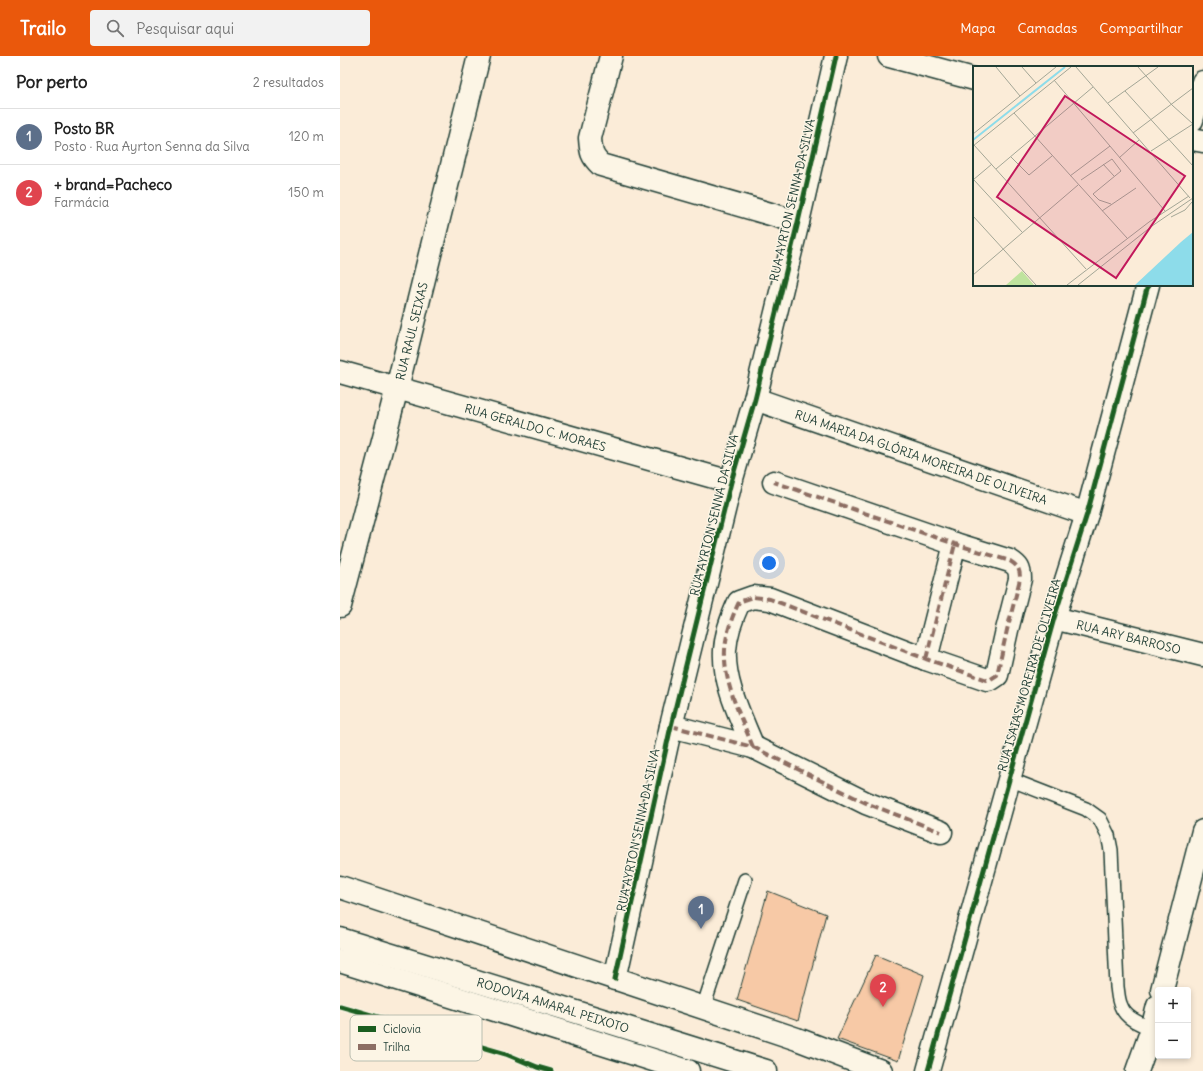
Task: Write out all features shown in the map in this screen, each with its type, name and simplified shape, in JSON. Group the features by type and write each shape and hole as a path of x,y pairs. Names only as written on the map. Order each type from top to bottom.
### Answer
{"main road":[{"name":"RUA RAUL SEIXAS","path":"340,606 398,388 479,56"},
{"path":"611,56 590,138 591,150 594,159 602,165 798,222"},
{"name":"RUA AYRTON SENNA DA SILVA","path":"615,979 671,726 731,482 755,398 798,222 836,56"},
{"path":"889,56 973,79"},
{"path":"1193,117 1203,82"},
{"path":"1193,138 1203,141"},
{"name":"RUA ISAIAS MOREIRA DE OLIVEIRA","path":"928,1071 1054,618 1087,514 1148,286"},
{"name":"RUA GERALDO C. MORAES","path":"340,372 731,482"},
{"name":"RUA MARIA DA GLÓRIA MOREIRA DE OLIVEIRA","path":"755,398 1087,514"},
{"path":"753,748 733,696 726,669 725,649 731,620 739,602 753,597 770,599 926,659 987,680 992,679 997,675 1020,579 1020,572 1017,566 1010,561 955,544 774,482"},
{"path":"926,659 955,544"},
{"name":"RUA ARY BARROSO","path":"1054,618 1203,655"},
{"path":"671,726 753,748 866,804 941,832"},
{"path":"1163,987 1203,831"},
{"path":"340,887 797,1039 882,1071"},
{"name":"RODOVIA AMARAL PEIXOTO","path":"340,939 766,1071"},
{"name":"RODOVIA AMARAL PEIXOTO","path":"340,961 688,1071"},
{"path":"1137,1071 1155,1018"}],"lane":[{"path":"1009,779 1086,809 1100,819 1108,835 1111,850 1117,987 1121,1007 1129,1017 1139,1024 1152,1029"},
{"path":"704,1008 745,880"}],"building":[{"path":"768,891 826,914 798,1021 737,1000"},
{"path":"876,955 924,975 898,1061 837,1039"}],"marked path":[{"path":"753,747 734,700 725,662 728,631 739,602 753,597 770,599 926,659 987,680 997,675 1020,579 1018,568 1010,561 955,544 774,482"},
{"path":"926,659 955,544"},
{"path":"671,726 753,747 866,803 941,832"}],"cycle path":[{"path":"615,979 671,726 731,482 755,399 836,56"},
{"path":"928,1071 1054,618 1087,514 1148,286"},
{"path":"340,1006 371,1015"},
{"path":"482,1047 506,1054 537,1067 551,1071"}],"place":[{"name":"Posto BR","path":"701,929"},
{"name":"+ brand=Pacheco","path":"883,1007"}]}
